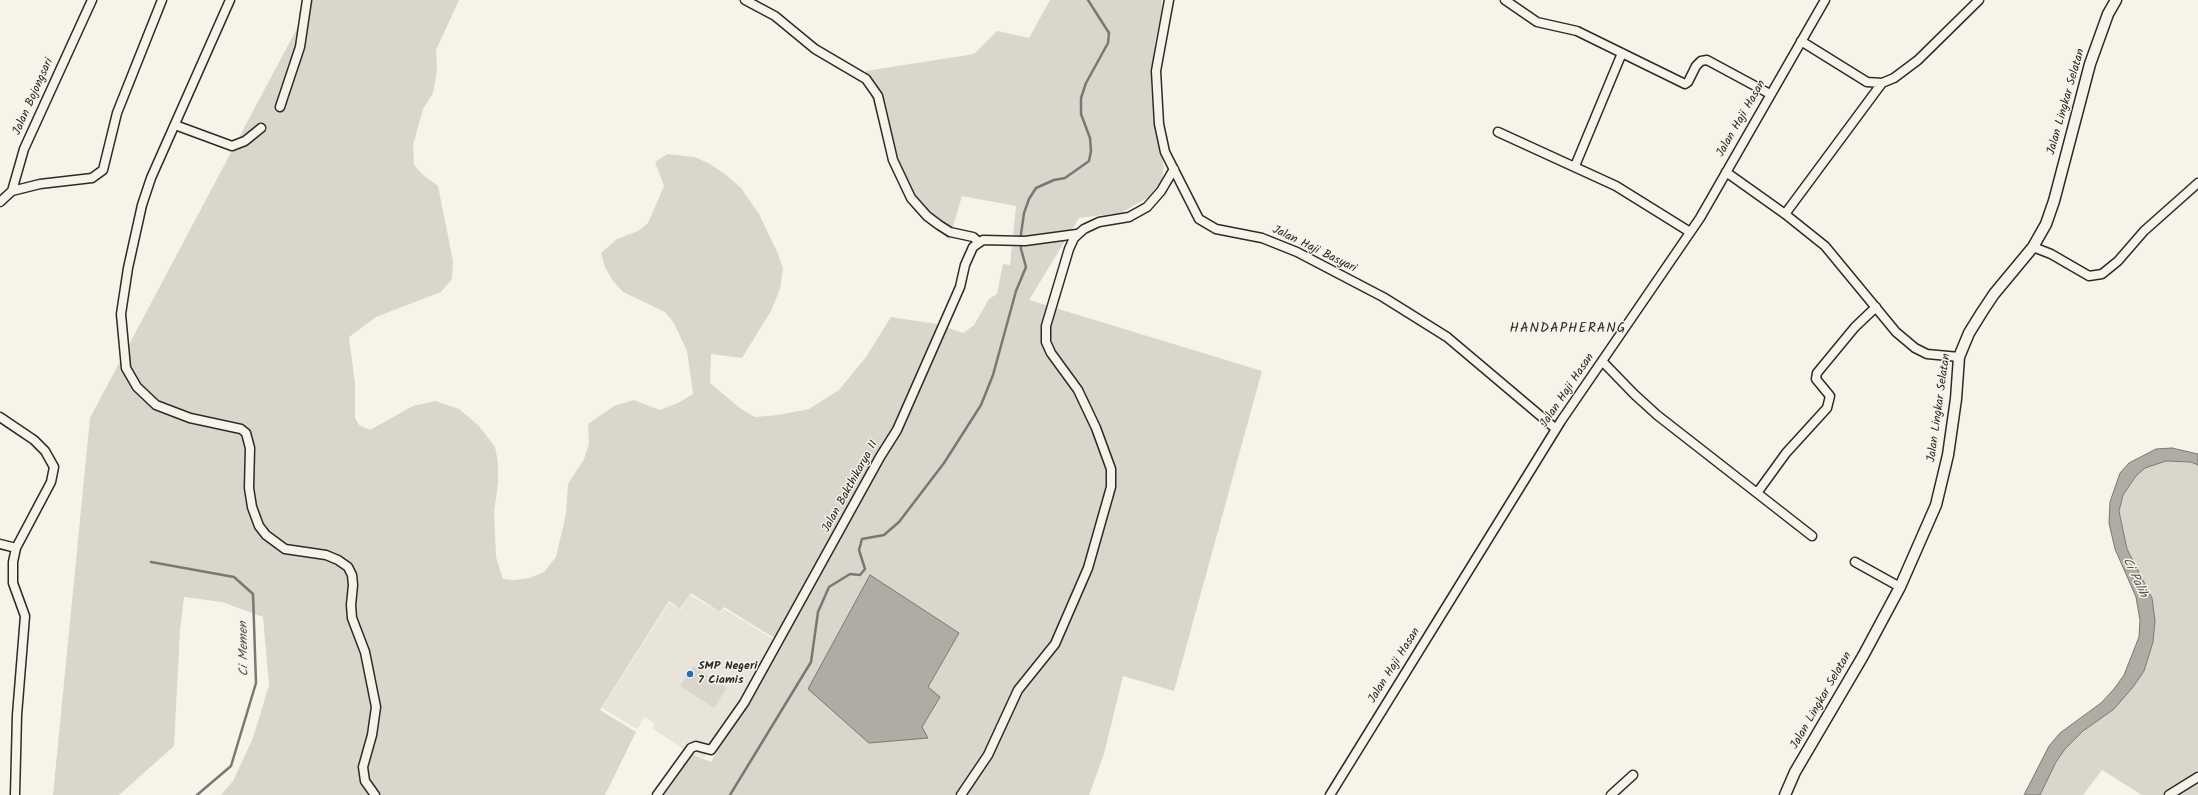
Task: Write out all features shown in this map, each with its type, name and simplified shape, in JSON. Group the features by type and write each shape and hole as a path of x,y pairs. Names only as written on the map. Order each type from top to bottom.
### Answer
{"street":[{"name":"Jalan Bojongsari","path":"12,191 24,149 92,0"},
{"path":"0,202 12,191 40,184 92,178 103,170 117,113 162,0"},
{"path":"229,0 151,178 133,241 121,314 126,368 138,387 156,405 190,418 241,429 246,433 250,448 249,488 252,507 259,526 266,535 285,549 326,555 338,560 348,567 352,576 353,585 350,605 352,618 365,652 376,707 372,735 362,767 365,781 375,795"},
{"path":"280,107 300,47 307,0"},
{"path":"745,0 775,16 815,49 866,79 878,96 893,160 912,198 927,216 950,232 975,238 979,242 1021,241 1077,234 1099,222 1140,212 1152,202 1174,169"},
{"name":"Jalan Haji Basyari","path":"1169,0 1156,71 1156,93 1162,142 1174,169 1203,223 1216,229 1262,238 1297,252 1383,297 1447,337 1556,429"},
{"path":"1506,0 1537,22 1577,32 1685,84 1688,82 1696,66 1701,61 1706,60 1770,94"},
{"name":"Jalan Haji Hasan","path":"1330,795 1556,429 1690,232 1825,0"},
{"path":"1801,41 1867,82 1882,83 1894,78 1918,60 1979,0"},
{"name":"Jalan Lingkar Selatan","path":"1785,795 1795,772 1863,656 1900,587 1936,505 1943,480 1956,399 1959,357 1969,333 1986,306 2033,247 2046,224 2054,201 2090,64 2108,14 2116,0"},
{"path":"1575,166 1622,53"},
{"path":"1786,214 1882,83"},
{"path":"175,125 232,146 245,141 261,128"},
{"path":"1498,132 1616,186 1690,232"},
{"path":"1726,172 1786,214 1825,246 1896,332 1915,348 1927,354 1959,357"},
{"path":"2033,247 2089,276 2102,274 2118,261 2144,231 2198,183"},
{"path":"961,795 988,755 1018,690 1055,644 1088,568 1111,487 1112,475 1109,458 1086,405 1070,377 1051,353 1046,342 1046,326 1069,249 1077,234"},
{"name":"Jalan Bakthikarya II","path":"657,795 691,748 696,746 711,750 744,703 880,457 897,430 960,287 965,265 973,247 979,242"},
{"path":"1757,494 1786,453 1827,408 1830,396 1816,379 1817,373 1855,326 1876,307"},
{"path":"1602,361 1634,394 1657,414 1812,536"},
{"path":"0,417 34,440 46,451 54,467 48,488 16,548 12,580 24,609 25,623 17,715 15,795"},
{"path":"0,544 16,548"},
{"path":"1855,562 1900,587"},
{"path":"1611,795 1633,775"},
{"path":"2170,795 2198,777"}],"shaded area":[{"path":"312,0 459,0 436,50 437,71 433,93 423,109 413,145 414,165 423,175 438,186 453,261 452,279 441,292 376,317 349,337 355,384 355,418 359,425 370,430 413,406 435,401 459,409 479,426 495,447 498,462 498,483 494,512 496,557 503,579 514,580 530,578 544,572 556,557 566,514 568,484 584,459 589,444 588,424 614,406 634,400 660,410 678,403 693,394 687,351 674,323 665,312 623,292 613,281 605,267 601,253 617,239 638,231 648,223 664,186 655,162 667,154 695,157 710,164 726,175 741,188 759,214 778,254 783,269 780,289 771,311 742,358 711,354 710,383 741,409 755,417 778,415 809,409 839,390 866,357 891,317 937,324 963,333 974,325 989,299 997,294 1003,264 1010,265 1016,206 962,196 949,240 909,200 892,171 869,88 866,71 974,54 997,31 1029,38 1050,0 1162,0 1161,14 1155,42 1151,84 1155,133 1164,166 1162,180 1149,197 1121,213 1079,218 1029,300 1262,371 1174,691 1123,676 1104,754 1089,795 664,795 691,754 711,762 781,642 724,607 720,612 691,593 680,609 669,601 600,710 636,732 605,795 221,795 233,781 253,738 269,685 263,617 222,602 184,597 180,630 174,746 119,795 53,795 90,418","holes":["940,698 921,727 928,737 869,743"]},
{"path":"2166,461 2191,462 2198,465 2198,795 2142,795 2102,770 2083,795 2040,795 2056,762 2065,749 2144,671 2153,642 2155,621 2152,598 2127,549 2119,511 2123,495 2136,476 2145,468"},
{"name":"SMP Negeri 7 Ciamis","path":"690,595 721,613 724,609 775,640 724,728 704,758 683,749 652,728 655,724 645,717 637,729 602,708 669,603 681,610"},
{"path":"693,666 727,688 714,708 680,686"}],"water":[{"name":"Ci Palih","path":"2172,448 2198,454 2198,465 2191,462 2166,461 2145,468 2136,476 2123,495 2119,511 2127,549 2152,598 2155,621 2153,642 2144,671 2133,687 2114,709 2083,731 2065,749 2056,762 2040,795 2024,795 2049,746 2060,733 2101,703 2124,675 2139,637 2140,620 2136,597 2115,549 2109,523 2110,502 2120,473 2129,463 2156,449"},
{"path":"870,575 959,633 928,687 940,697 922,727 928,738 869,743 808,689"}],"waterway":[{"path":"730,795 811,662 818,612 829,587 850,574 860,575 865,569 859,550 862,539 884,535 899,522 944,463 981,405 993,375 1016,291 1026,267 1021,249 1021,234 1024,213 1029,199 1036,188 1054,180 1065,178 1089,161 1091,151 1090,138 1081,114 1081,98 1086,83 1108,43 1109,33 1088,0"},
{"name":"Ci Memen","path":"151,562 234,577 253,594 256,683 231,766 197,795"}],"place":[{"name":"SMP Negeri 7 Ciamis","path":"690,674"}],"district":[{"name":"HANDAPHERANG","path":"1568,330"}]}
